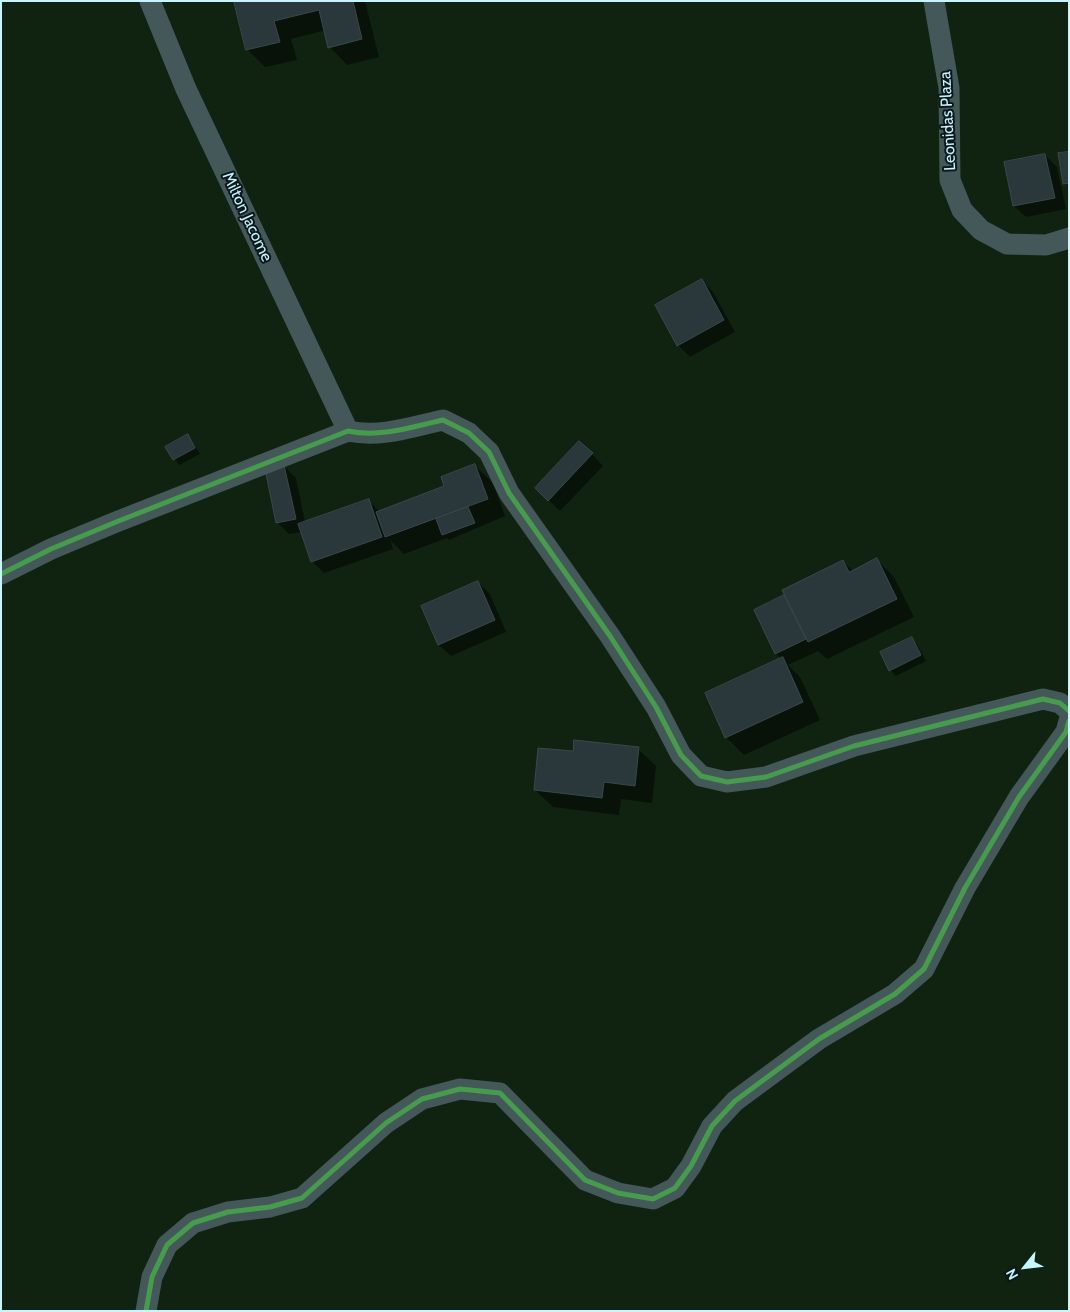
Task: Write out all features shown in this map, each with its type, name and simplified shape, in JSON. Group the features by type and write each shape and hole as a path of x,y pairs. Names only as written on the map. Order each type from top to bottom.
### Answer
{"street":[{"name":"Milton Jacome","path":"150,1 186,89 348,431"},
{"name":"Leonidas Plaza","path":"934,1 949,88 950,180 962,210 982,230 1007,244 1046,245 1069,238"},
{"path":"1,574 116,522 348,431 366,435 386,433 443,420 469,433 489,452 508,493 610,636 656,707 681,754 701,776 727,782 766,777 854,746 1043,699 1060,703 1069,711"},
{"path":"146,1311 152,1277 168,1245 193,1223 228,1212 270,1206 302,1198 386,1123 422,1099 460,1090 500,1093 585,1180 618,1193 653,1199 674,1188 691,1166 712,1126 735,1102 820,1039 895,994 924,969 965,888 1019,797 1066,732 1069,721"}],"green space":[{"path":"1,1 1069,1 1069,1311 1,1311"}],"building":[{"path":"234,1 353,1 362,39 328,48 319,10 274,21 280,42 246,50"},
{"path":"1069,152 1069,183 1063,184 1058,153"},
{"path":"1045,154 1055,198 1013,206 1004,162"},
{"path":"702,279 724,320 677,346 655,305"},
{"path":"188,434 195,448 173,460 165,447"},
{"path":"579,441 593,453 548,501 535,488"},
{"path":"475,464 488,499 385,537 376,512 444,486 441,477"},
{"path":"284,465 296,519 276,523 265,469"},
{"path":"369,499 382,537 311,562 298,524"},
{"path":"468,507 475,523 442,535 436,519"},
{"path":"877,558 897,599 808,642 782,590 843,560 849,572"},
{"path":"478,581 495,620 438,645 421,606"},
{"path":"784,595 806,639 775,654 754,610"},
{"path":"912,637 921,655 889,671 880,652"},
{"path":"783,657 803,702 725,738 705,693"},
{"path":"574,740 639,747 635,786 604,782 602,798 534,790 538,748 573,751"}],"cycle path":[{"path":"1,574 51,549 116,522 348,431 360,433 384,432 443,420 469,433 489,452 509,493 610,636 656,707 681,755 701,776 727,782 766,777 854,746 1043,699 1060,703 1069,711"},
{"path":"146,1311 152,1277 167,1245 193,1223 228,1212 270,1207 302,1198 386,1123 422,1099 460,1089 500,1093 585,1180 618,1193 653,1199 675,1188 691,1166 712,1126 735,1101 819,1039 895,994 924,969 965,888 1019,797 1066,732 1069,721"}]}
